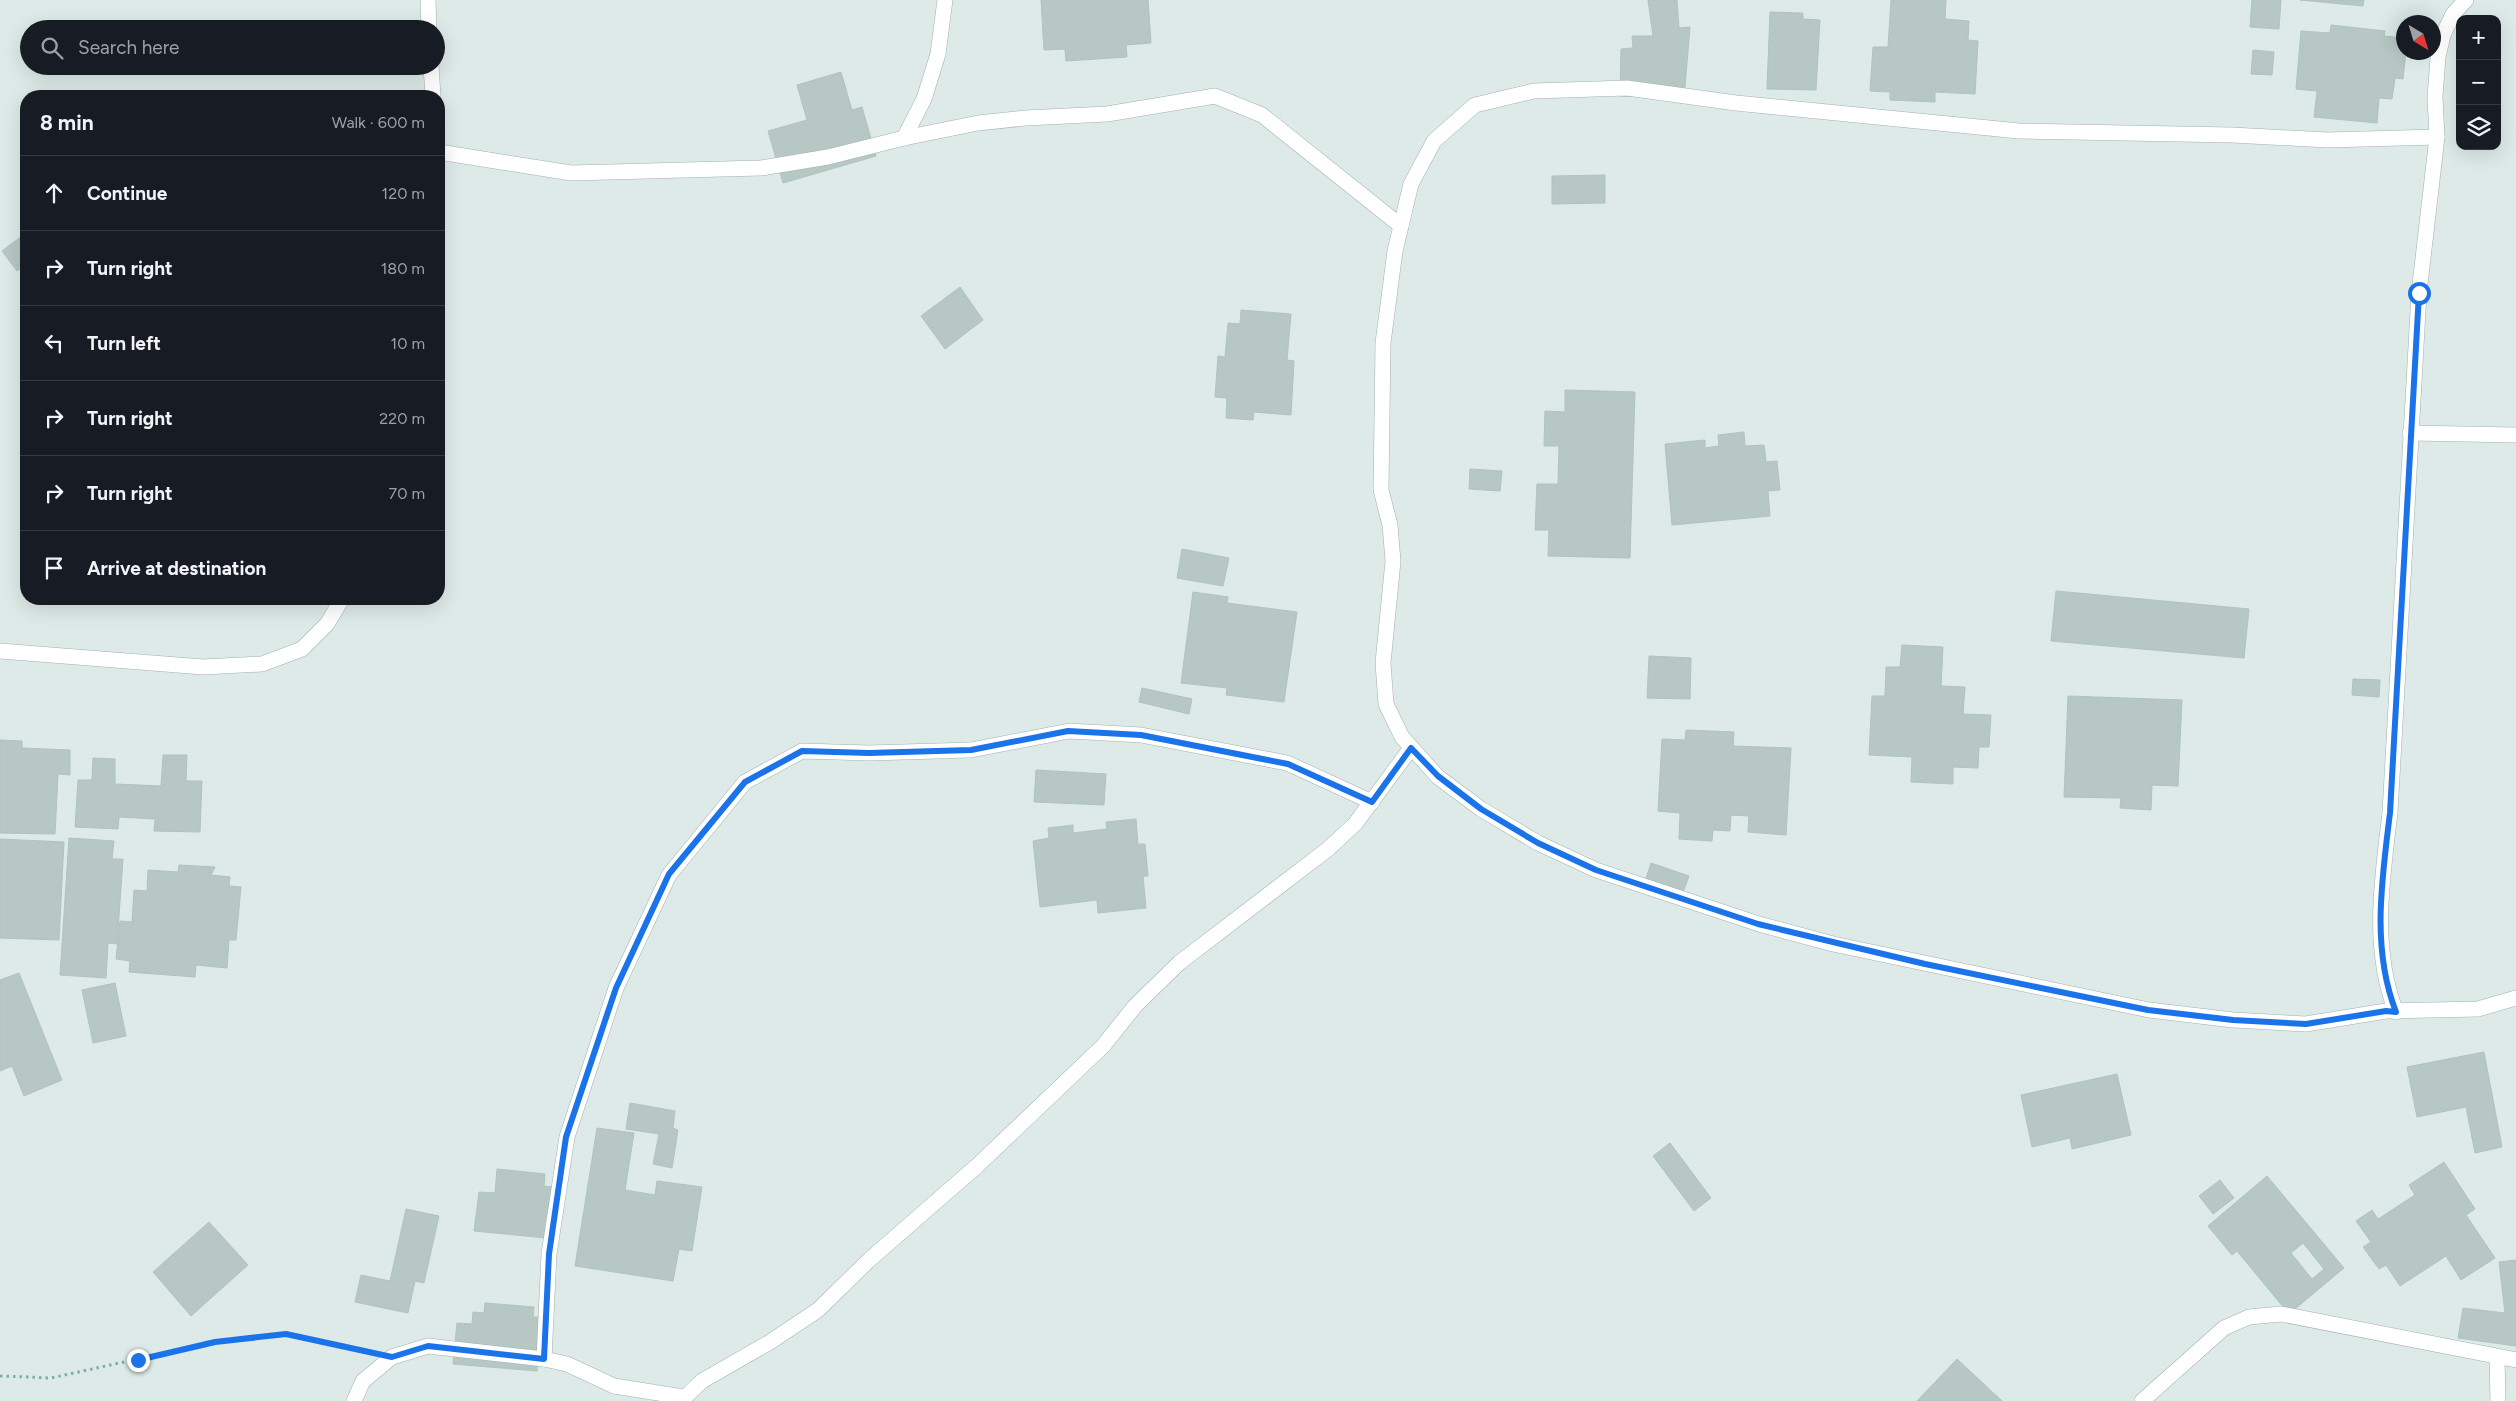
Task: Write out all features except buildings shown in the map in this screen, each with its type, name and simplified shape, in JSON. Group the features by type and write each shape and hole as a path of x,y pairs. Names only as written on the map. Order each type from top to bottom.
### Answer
{"street":[{"path":"428,0 429,20"},
{"path":"904,138 924,99 938,54 945,0"},
{"path":"2396,1012 2389,993 2382,963 2382,878 2390,813 2419,293 2437,137 2435,97 2438,57 2443,35 2453,14 2466,0"},
{"path":"432,75 433,90"},
{"path":"2437,137 2328,140 2232,135 2019,131 1736,103 1627,88 1534,91 1475,105 1434,141 1411,184 1395,251 1383,343 1381,490 1390,525 1393,561 1383,663 1386,704 1402,737 1438,776 1481,809 1538,843 1596,870 1758,924 1888,956 2148,1010 2233,1020 2306,1024 2386,1011 2478,1009 2516,998"},
{"path":"445,153 571,173 760,168 828,157 904,138 978,123 1026,118 1107,114 1215,96 1262,116 1401,226"},
{"path":"2410,433 2516,435"},
{"path":"0,650 203,667 262,664 302,649 327,624 338,605"},
{"path":"544,1359 549,1254 566,1137 616,988 669,874 745,782 802,751 869,753 971,750 1068,731 1141,735 1288,764 1372,802"},
{"path":"354,1401 362,1381 392,1357 428,1346 544,1359 567,1364 614,1386 682,1399 702,1381 770,1342 818,1310 868,1261 978,1165 1103,1046 1135,1006 1180,963 1328,848 1354,824 1411,748"},
{"path":"2142,1401 2224,1328 2250,1317 2281,1314 2497,1358 2516,1360"},
{"path":"2497,1358 2498,1401"}],"path":[{"path":"0,1376 51,1378 215,1342 286,1334 392,1357"}],"route":[{"path":"138,1360 215,1342 286,1334 392,1357 428,1346 544,1359 549,1254 566,1137 616,988 669,874 745,782 802,751 869,753 971,750 1068,731 1141,735 1200,745 1288,764 1372,802 1411,748 1438,776 1481,809 1538,843 1596,870 1758,924 1833,944 2148,1010 2233,1020 2306,1024 2386,1011 2396,1012 2389,993 2382,963 2382,878 2390,813 2419,293"}]}
